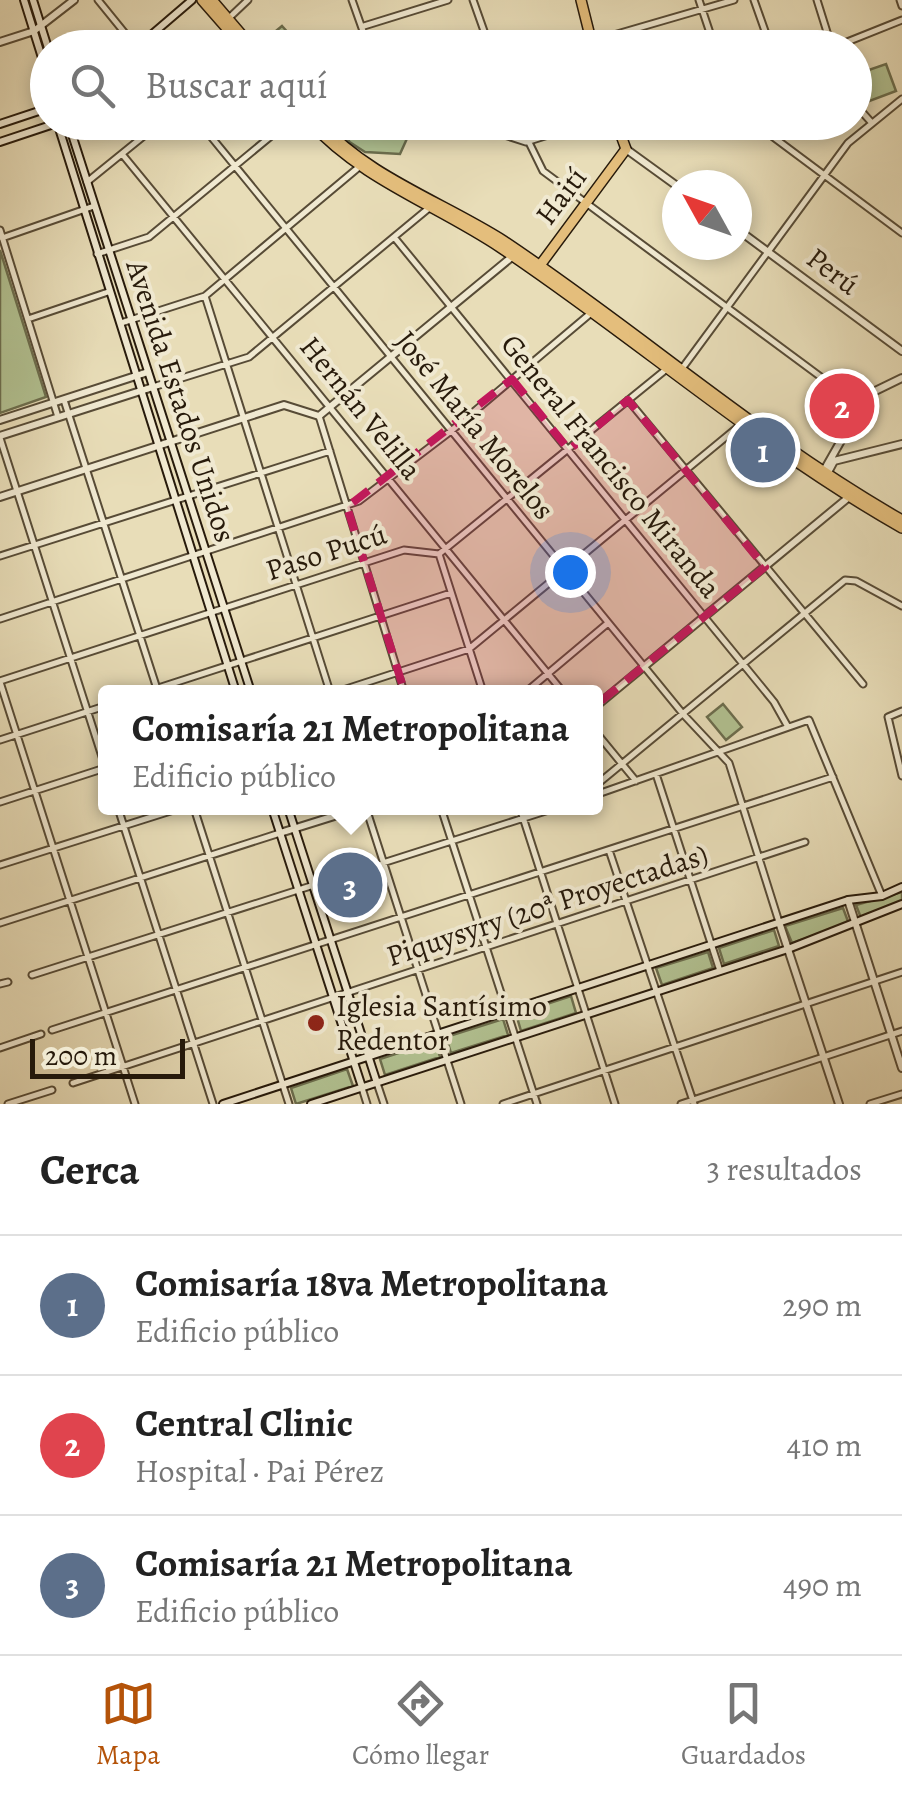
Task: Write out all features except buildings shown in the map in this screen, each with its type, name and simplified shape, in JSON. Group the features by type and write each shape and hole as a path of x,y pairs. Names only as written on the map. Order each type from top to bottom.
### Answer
{"main road":[{"path":"24,0 38,28"},
{"path":"33,0 38,28"},
{"path":"33,30 74,0"},
{"path":"156,30 192,0"},
{"path":"202,0 228,30"},
{"path":"212,0 238,30"},
{"path":"581,0 588,30"},
{"path":"0,42 30,31"},
{"path":"0,124 30,114"},
{"path":"0,142 30,130"},
{"name":"Avenida Estados Unidos","path":"63,140 234,685"},
{"name":"Avenida Estados Unidos","path":"74,140 249,685"},
{"path":"332,140 362,165 537,269"},
{"path":"622,140 626,150 662,175"},
{"name":"Haití","path":"537,269 626,150"},
{"path":"362,165 476,224 743,423 823,478 902,524"},
{"name":"Perú","path":"752,240 902,350"},
{"path":"0,497 288,404 319,416 513,256"},
{"path":"0,420 148,372"},
{"path":"823,478 841,439 871,392 902,378"},
{"path":"0,437 152,387"},
{"path":"841,439 841,451 852,456"},
{"path":"823,478 834,461 902,444"},
{"path":"603,700 851,495"},
{"path":"274,815 362,1088"},
{"path":"290,815 377,1082"},
{"path":"280,833 339,815"},
{"path":"222,1104 779,922 848,900 882,896 902,887"},
{"path":"848,900 902,1068"},
{"path":"312,1104 856,925 902,904"},
{"path":"779,922 838,1104"}],"street":[{"path":"98,0 122,30"},
{"path":"228,18 248,0"},
{"path":"352,0 365,30"},
{"path":"364,26 448,0"},
{"path":"473,0 484,30"},
{"path":"699,0 709,30"},
{"path":"639,30 734,0"},
{"path":"754,0 765,30"},
{"path":"817,0 826,30"},
{"path":"872,32 902,20"},
{"name":"Paso Pucú","path":"872,121 902,100"},
{"path":"87,182 139,140"},
{"name":"José María Morelos","path":"213,140 682,714 720,753"},
{"path":"97,254 149,237 266,140"},
{"path":"520,140 532,140"},
{"path":"777,140 902,233"},
{"name":"Paso Pucú","path":"0,682 404,550 439,554 446,550 628,400 673,371 855,140"},
{"path":"526,142 543,171 860,406"},
{"name":"Hernán Velilla","path":"122,154 558,685"},
{"path":"118,324 205,296 362,165"},
{"path":"58,417 1,234 95,206"},
{"path":"152,387 249,356 431,206"},
{"name":"General Francisco Miranda","path":"394,237 743,664 788,727"},
{"path":"28,320 108,292"},
{"path":"205,296 224,366 330,685"},
{"path":"0,619 347,507 451,431 593,312"},
{"path":"64,400 155,685"},
{"path":"628,400 863,684"},
{"path":"319,416 402,685"},
{"path":"356,685 470,649 743,423"},
{"path":"0,437 98,744"},
{"path":"0,556 330,450"},
{"path":"439,554 481,685"},
{"path":"603,779 850,579 902,606"},
{"path":"174,685 452,593"},
{"path":"534,685 608,623"},
{"path":"0,682 136,1104"},
{"path":"0,740 98,708"},
{"path":"901,771 888,717 902,711"},
{"path":"603,791 809,720 882,896"},
{"path":"603,741 636,781"},
{"path":"720,753 729,763 779,922"},
{"path":"0,802 98,769"},
{"path":"656,774 720,971"},
{"path":"52,1030 833,778"},
{"path":"120,815 213,1104"},
{"path":"0,864 157,815"},
{"path":"196,815 290,1104"},
{"path":"366,815 461,1104"},
{"path":"444,815 537,1104"},
{"path":"522,815 615,1104"},
{"path":"32,975 533,815"},
{"path":"0,923 280,833"},
{"name":"Piquysyry (20ª Proyectadas)","path":"73,1082 806,842"},
{"path":"608,850 694,1102"},
{"path":"503,1104 902,972"},
{"path":"0,984 8,982"},
{"path":"681,1104 902,1030"},
{"path":"0,1048 41,1034"},
{"path":"377,1082 384,1104"},
{"path":"362,1088 368,1104"},
{"path":"8,1104 52,1090"},
{"path":"870,1104 902,1094"}],"highlighted area":[{"path":"512,379 569,450 628,400 765,567 540,751 506,763 488,707 417,732 347,507"}],"green space":[{"path":"886,64 896,91 872,100 872,69"},
{"path":"406,140 400,154 365,152 348,141"},
{"path":"0,250 46,397 0,413"},
{"path":"723,704 742,727 726,740 707,717"},
{"path":"902,892 902,901 861,918 856,905"},
{"path":"843,908 849,924 792,943 785,926"},
{"path":"774,930 779,946 724,964 719,948"},
{"path":"708,952 713,968 662,985 656,968"},
{"path":"571,996 576,1013 521,1031 516,1014"},
{"path":"503,1019 508,1035 451,1053 446,1037"},
{"path":"435,1041 440,1057 385,1075 380,1059"},
{"path":"347,1069 353,1086 296,1104 291,1088"}],"place":[{"name":"Central Clinic","path":"842,406"},
{"name":"Comisaría 18va Metropolitana","path":"763,450"},
{"name":"Comisaría 21 Metropolitana","path":"350,885"},
{"name":"Iglesia Santísimo Redentor","path":"316,1023"}]}
